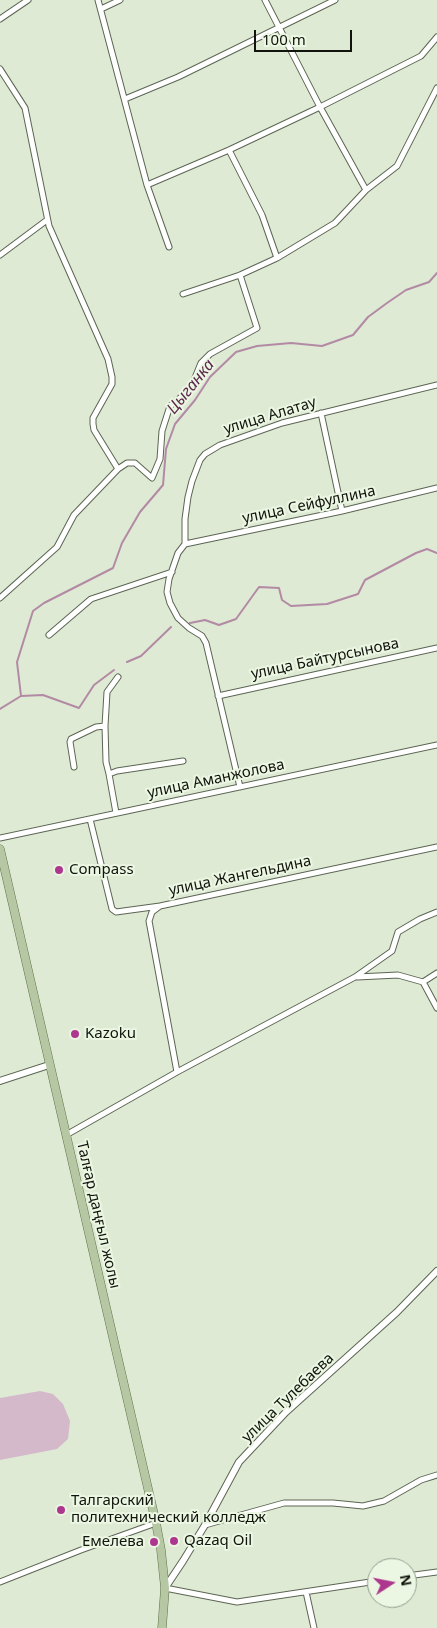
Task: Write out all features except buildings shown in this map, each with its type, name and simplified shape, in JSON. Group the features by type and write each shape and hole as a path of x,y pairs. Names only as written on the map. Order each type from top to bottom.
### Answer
{"main road":[{"name":"Талғар даңғыл жолы","path":"0,849 156,1523 165,1588 162,1628"}],"street":[{"path":"0,19 28,0"},
{"path":"98,0 146,185 169,247"},
{"path":"101,9 120,0"},
{"path":"265,0 320,107 366,190"},
{"path":"125,99 178,77 335,0"},
{"path":"146,185 229,150 421,56 437,36"},
{"path":"0,69 25,108 47,220 108,359 112,384 93,418 93,424 94,430 118,469"},
{"path":"183,294 240,275 277,258 335,223 366,190 397,166 437,88"},
{"path":"229,150 262,215 277,258"},
{"path":"0,255 47,220"},
{"path":"0,598 56,547 74,515 118,469 127,463 135,463 152,478 160,459 162,431 170,406 190,390 201,363 210,354 257,328 240,275"},
{"name":"улица Алатау","path":"240,787 206,643 202,636 178,618 170,603 168,592 178,553 185,544 188,497 204,454 220,445 253,432 321,413 437,385"},
{"path":"321,413 342,511"},
{"name":"улица Сейфуллина","path":"185,544 342,511 437,488"},
{"path":"49,635 90,599 172,572"},
{"name":"улица Байтурсынова","path":"218,696 437,648"},
{"path":"116,814 106,762 105,726 107,692 118,677"},
{"path":"74,767 71,739 96,727 105,726"},
{"name":"улица Аманжолова","path":"0,838 437,745"},
{"path":"109,774 117,770 183,761"},
{"path":"90,819 112,909 116,912 160,906"},
{"name":"улица Жангельдина","path":"177,1072 149,922 152,912 160,906 437,846"},
{"path":"65,1136 177,1072 355,977 392,951 398,932 420,919 437,912"},
{"path":"423,982 437,973"},
{"path":"355,977 398,975 423,982 437,1008"},
{"path":"0,1081 49,1065"},
{"name":"улица Тулебаева","path":"165,1588 205,1525 239,1462 286,1412 390,1319 437,1271"},
{"path":"205,1525 284,1503 333,1503 363,1506 377,1503 400,1493 421,1480 437,1475"},
{"path":"0,1582 156,1523"},
{"path":"417,1575 437,1572"},
{"path":"165,1588 237,1602 367,1583"},
{"path":"306,1592 314,1628"}],"shaded area":[{"path":"40,1391 53,1394 63,1404 70,1421 68,1439 57,1449 0,1460 0,1398"}],"waterway":[{"name":"Цыганка","path":"0,709 21,696 17,662 33,611 44,603 113,568 122,543 140,512 163,485 166,449 175,424 195,400 210,377 236,352 257,346 291,343 322,346 353,335 368,317 406,290 429,282 437,273"},
{"path":"190,623 205,620 219,625 236,619 259,587 279,588 282,600 291,606 327,604 358,594 365,580 416,553 427,549 437,553"},
{"path":"127,662 141,656 171,627"},
{"path":"21,696 43,695 79,708 94,685 114,670"}],"place":[{"name":"Compass","path":"59,870"},
{"name":"Kazoku","path":"75,1034"},
{"name":"Талгарский политехнический колледж","path":"61,1510"},
{"name":"Qazaq Oil","path":"174,1541"},
{"name":"Емелева","path":"154,1542"}]}
